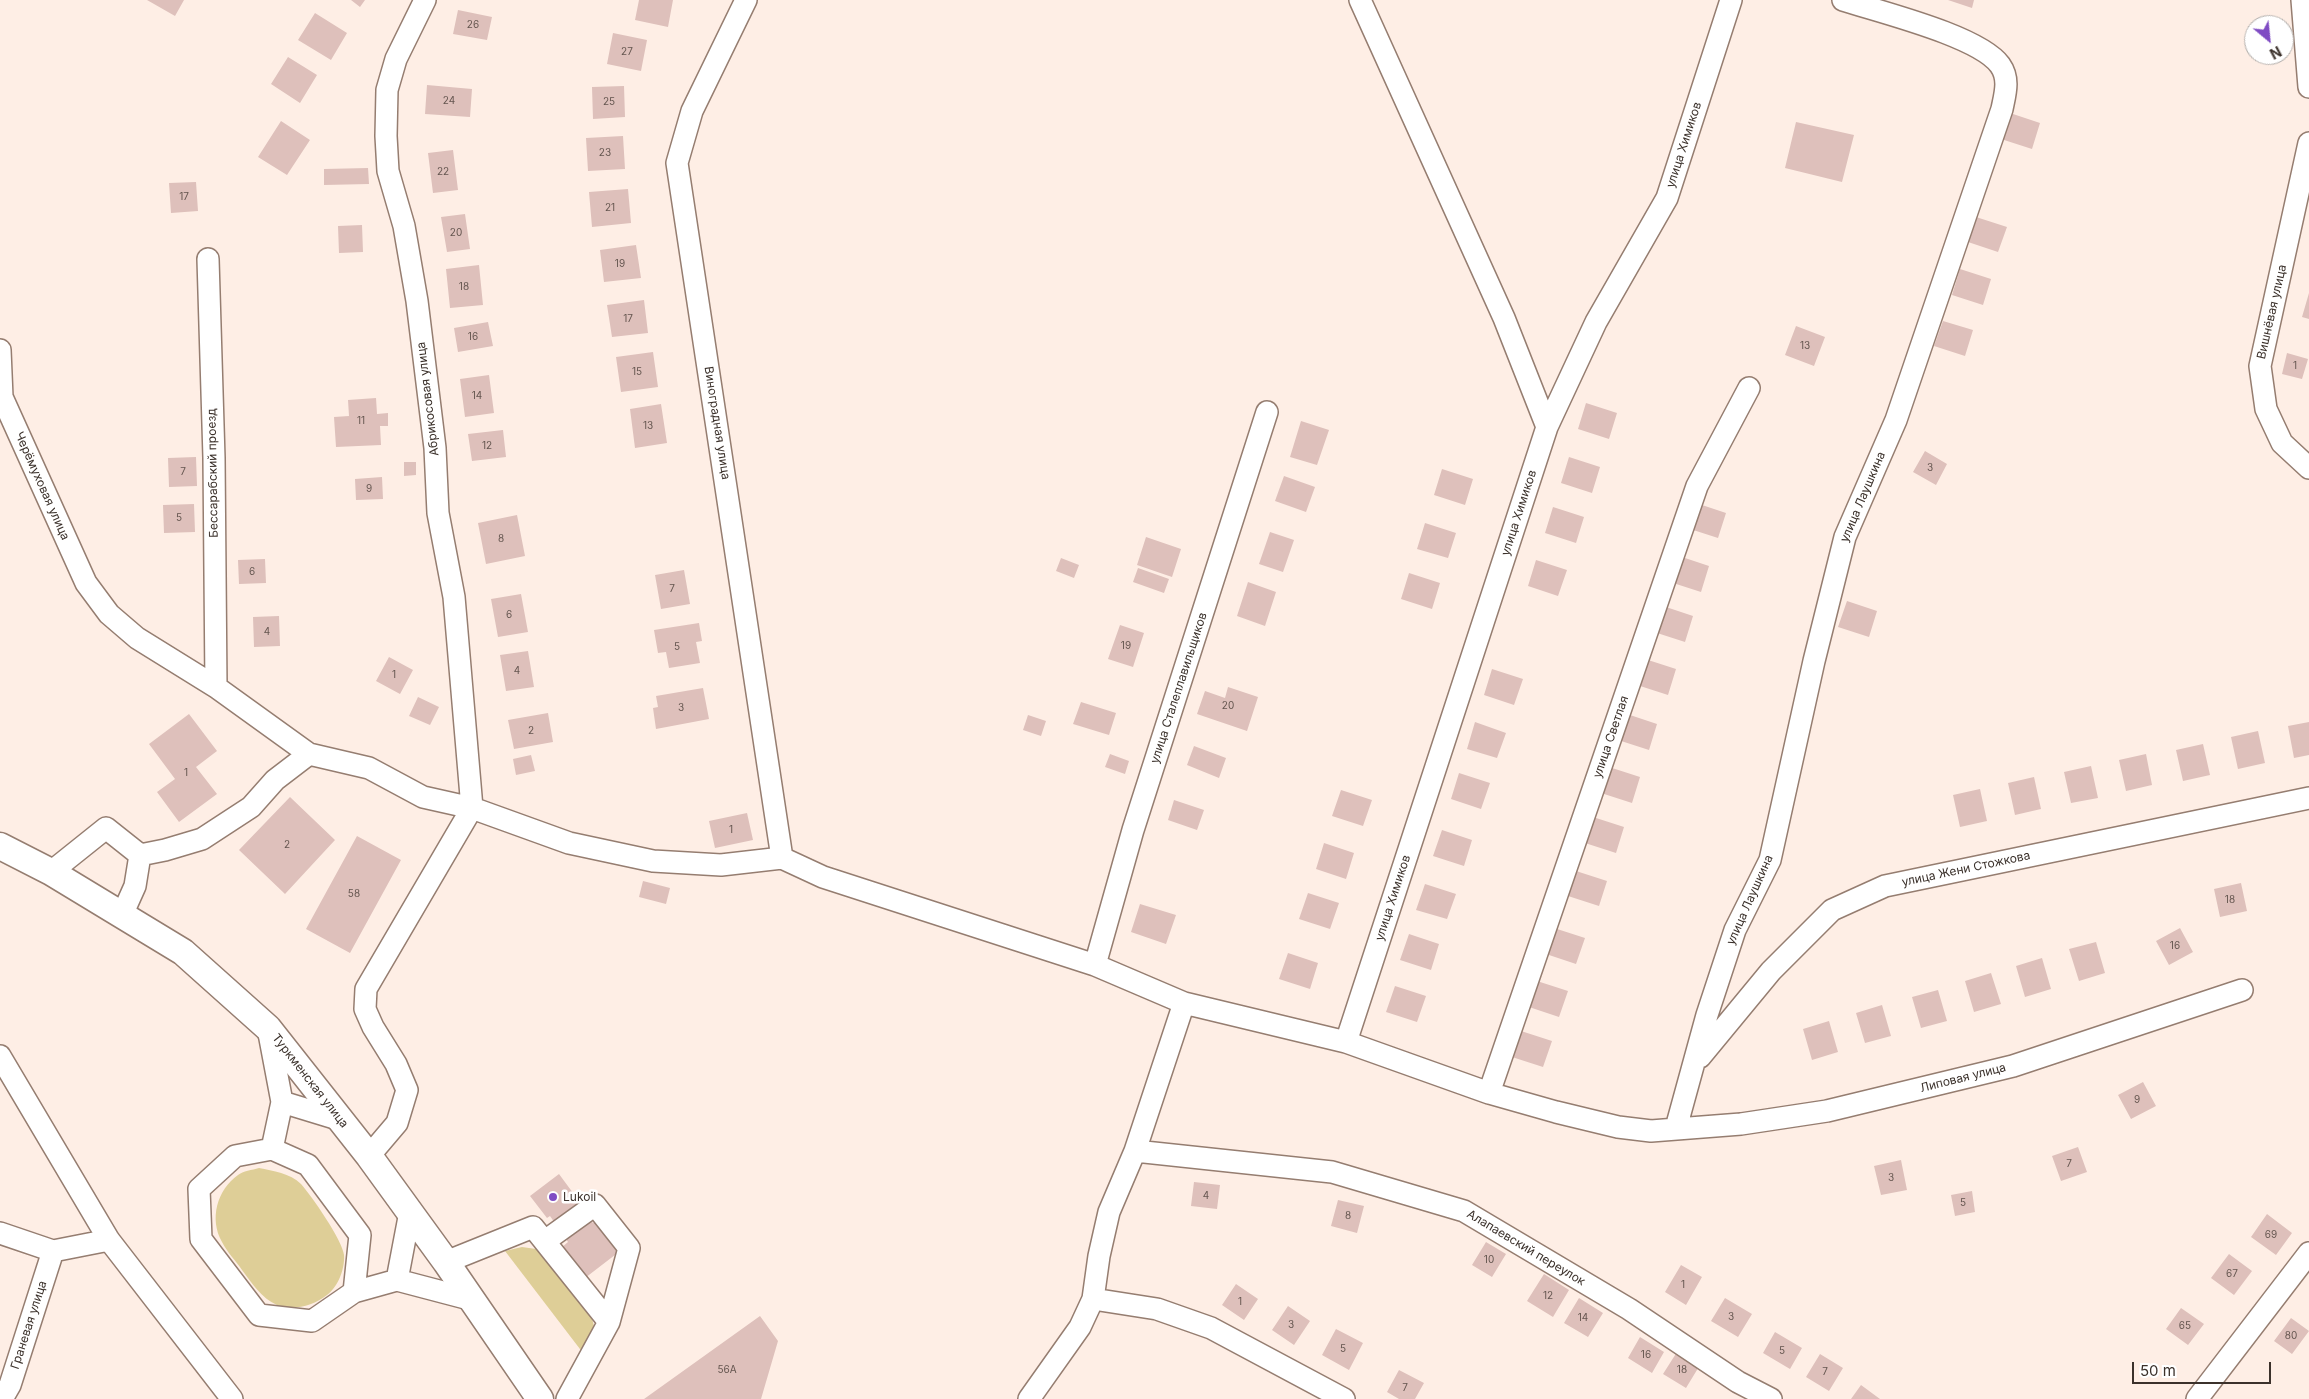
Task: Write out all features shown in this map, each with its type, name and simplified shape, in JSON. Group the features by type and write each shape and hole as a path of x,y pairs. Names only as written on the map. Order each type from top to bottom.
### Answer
{"main road":[{"name":"Туркменская улица","path":"0,846 51,872 183,952 268,1028 369,1156 473,1300 540,1399"}],"street":[{"name":"Абрикосовая улица","path":"425,0 396,58 387,90 386,136 388,171 404,226 416,301 435,448 438,513 454,597 472,808"},
{"name":"Виноградная улица","path":"746,0 692,111 677,163 771,774 782,858"},
{"path":"1360,0 1504,318 1547,427"},
{"name":"улица Химиков","path":"1346,1042 1547,427 1596,322 1667,198 1731,0"},
{"name":"улица Лаушкина","path":"1676,1128 1707,1015 1735,930 1770,860 1814,661 1845,536 1896,420 2002,110 2007,82 2001,66 1988,53 1961,38 1843,0"},
{"path":"2302,0 2309,87"},
{"name":"Вишнёвая улица","path":"2309,142 2260,366 2266,409 2282,442 2309,468"},
{"name":"Бессарабский проезд","path":"208,259 214,458 216,687"},
{"name":"Черёмуховая улица","path":"0,350 2,397 86,583 109,614 136,638 216,687 309,754"},
{"name":"улица Светлая","path":"1489,1092 1697,486 1749,388"},
{"name":"улица Сталеплавильщиков","path":"1095,965 1133,830 1267,412"},
{"path":"51,872 106,828 140,855 202,839 250,807 275,780 309,754 369,768 423,797 472,808 569,843 653,861 721,865 782,858"},
{"name":"улица Жени Стожкова","path":"1693,1067 1718,1033 1771,971 1832,910 1846,902 1885,886 2309,798"},
{"path":"369,1156 397,1123 407,1090 396,1064 373,1027 365,1009 366,989 472,808"},
{"path":"122,915 135,886 140,855"},
{"name":"Липовая улица","path":"782,858 823,877 1095,965 1184,1003 1346,1042 1489,1092 1618,1128 1651,1130 1741,1124 1827,1111 2004,1069 2242,990"},
{"path":"1029,1399 1080,1327 1094,1299 1099,1256 1109,1212 1135,1151 1184,1003"},
{"path":"268,1028 282,1102 272,1149"},
{"path":"0,1056 109,1240 232,1399"},
{"path":"282,1102 341,1120"},
{"path":"354,1292 360,1235 308,1165 272,1149 236,1156 199,1189 200,1239 259,1315 312,1321 354,1292 397,1280 473,1300"},
{"name":"Алапаевский переулок","path":"1135,1151 1332,1172 1464,1211 1629,1309 1738,1382 1770,1399"},
{"path":"545,1241 595,1205 629,1248 609,1322 567,1399"},
{"path":"397,1280 410,1212"},
{"path":"446,1262 534,1227 609,1322"},
{"path":"0,1233 53,1251 109,1240"},
{"name":"Граневая улица","path":"2,1399 10,1385 53,1251"},
{"path":"2197,1399 2309,1253"},
{"path":"1094,1299 1157,1309 1211,1328 1344,1399"}],"shaded area":[{"path":"259,1168 276,1171 297,1180 326,1218 342,1248 344,1255 343,1266 337,1283 331,1292 309,1305 290,1308 271,1302 253,1285 229,1253 218,1233 216,1224 217,1206 225,1189 240,1174"},
{"path":"522,1247 536,1249 544,1257 592,1318 595,1330 583,1353 505,1251"}],"building":[{"path":"147,0 184,0 175,16"},
{"path":"351,0 365,0 360,7"},
{"path":"639,0 673,0 668,27 635,20"},
{"path":"1948,0 1974,0 1972,8"},
{"path":"458,10 492,17 487,40 453,34"},
{"path":"315,13 347,33 331,60 298,40"},
{"path":"613,33 647,40 641,71 607,64"},
{"path":"288,57 317,75 300,103 271,84"},
{"path":"427,85 472,89 470,117 425,114"},
{"path":"624,86 625,117 593,119 592,87"},
{"path":"2010,113 2040,123 2032,149 2001,139"},
{"path":"281,121 310,140 287,175 258,157"},
{"path":"1796,122 1854,135 1842,182 1785,168"},
{"path":"623,136 625,169 588,171 586,138"},
{"path":"453,150 458,190 433,193 428,153"},
{"path":"368,168 369,184 324,185 324,169"},
{"path":"196,182 198,211 171,213 169,183"},
{"path":"628,189 631,223 592,227 589,192"},
{"path":"465,214 470,249 447,252 441,217"},
{"path":"1976,217 2007,227 1998,252 1968,242"},
{"path":"362,225 363,252 339,253 338,226"},
{"path":"636,245 641,278 604,282 600,250"},
{"path":"479,265 483,305 450,308 446,269"},
{"path":"1960,269 1991,279 1983,305 1952,295"},
{"path":"2309,293 2309,319 2302,317"},
{"path":"644,300 648,333 612,337 607,305"},
{"path":"1943,321 1973,330 1965,356 1934,346"},
{"path":"488,322 493,346 458,352 454,328"},
{"path":"1796,326 1825,337 1814,366 1785,355"},
{"path":"653,352 658,387 621,392 616,357"},
{"path":"2287,353 2308,359 2302,379 2282,374"},
{"path":"489,375 494,413 465,417 460,379"},
{"path":"376,398 377,414 388,413 388,426 380,426 381,445 336,447 334,417 349,416 348,400"},
{"path":"1586,403 1617,413 1609,439 1578,429"},
{"path":"661,404 667,443 635,448 630,409"},
{"path":"1301,421 1329,430 1317,465 1290,457"},
{"path":"503,430 506,457 472,461 468,434"},
{"path":"1925,451 1947,464 1936,485 1913,472"},
{"path":"196,457 197,486 169,487 168,458"},
{"path":"1569,457 1600,467 1592,493 1561,483"},
{"path":"404,462 416,462 416,475 404,476"},
{"path":"1442,469 1473,479 1465,505 1434,495"},
{"path":"1284,476 1315,487 1306,512 1275,501"},
{"path":"382,477 383,499 356,500 355,479"},
{"path":"1696,503 1726,513 1718,538 1687,528"},
{"path":"194,504 195,532 164,533 163,505"},
{"path":"1553,507 1584,517 1576,543 1545,533"},
{"path":"517,515 525,556 486,564 478,523"},
{"path":"1425,523 1456,533 1448,558 1417,549"},
{"path":"1270,532 1294,540 1283,572 1259,564"},
{"path":"1146,537 1181,549 1172,577 1137,565"},
{"path":"1679,556 1709,566 1701,592 1670,582"},
{"path":"1061,558 1079,565 1074,578 1056,571"},
{"path":"265,559 266,583 239,584 238,560"},
{"path":"1536,560 1567,570 1558,596 1528,586"},
{"path":"1138,568 1169,579 1164,593 1133,582"},
{"path":"684,570 690,604 661,609 655,575"},
{"path":"1409,573 1440,583 1432,609 1401,599"},
{"path":"1248,582 1276,592 1265,626 1237,616"},
{"path":"521,594 528,632 498,637 491,599"},
{"path":"1847,601 1877,611 1869,637 1838,627"},
{"path":"1663,606 1693,616 1685,642 1654,632"},
{"path":"279,616 280,646 254,647 253,617"},
{"path":"699,623 702,641 696,642 700,663 669,668 666,652 658,653 654,630"},
{"path":"1120,625 1144,633 1133,667 1108,659"},
{"path":"528,651 534,687 506,691 500,655"},
{"path":"389,657 413,670 400,694 376,681"},
{"path":"1645,659 1676,669 1668,695 1637,685"},
{"path":"1492,669 1523,679 1514,705 1484,695"},
{"path":"1228,687 1258,697 1247,731 1197,714 1205,691 1225,698"},
{"path":"703,688 709,719 656,729 653,708 658,707 656,696"},
{"path":"418,697 439,707 430,725 409,716"},
{"path":"1081,702 1116,713 1109,735 1073,724"},
{"path":"548,713 553,742 514,749 508,720"},
{"path":"189,714 217,751 196,767 217,794 179,822 157,792 175,779 149,744"},
{"path":"1627,714 1657,724 1649,750 1618,740"},
{"path":"1028,715 1046,721 1041,736 1023,730"},
{"path":"1475,722 1506,733 1497,758 1467,749"},
{"path":"2309,722 2309,755 2294,758 2288,726"},
{"path":"2258,731 2265,763 2238,769 2231,737"},
{"path":"2203,744 2210,775 2183,781 2176,750"},
{"path":"1194,746 1226,758 1219,778 1187,765"},
{"path":"1110,754 1129,761 1125,774 1105,767"},
{"path":"2146,754 2152,785 2126,791 2119,760"},
{"path":"531,755 535,771 516,775 513,759"},
{"path":"2091,766 2098,798 2071,803 2064,772"},
{"path":"1609,767 1640,777 1632,803 1601,793"},
{"path":"1459,773 1490,783 1481,809 1451,799"},
{"path":"2034,777 2041,809 2015,815 2008,783"},
{"path":"1980,789 1987,821 1960,827 1953,795"},
{"path":"1341,790 1372,800 1363,826 1332,816"},
{"path":"290,797 335,840 285,894 239,850"},
{"path":"1174,800 1204,810 1197,830 1168,820"},
{"path":"747,813 753,840 715,848 709,821"},
{"path":"1593,817 1624,827 1616,853 1585,843"},
{"path":"1442,830 1472,840 1464,866 1433,856"},
{"path":"357,836 401,860 350,953 306,929"},
{"path":"1324,843 1354,853 1346,879 1316,869"},
{"path":"1576,871 1607,881 1599,906 1568,896"},
{"path":"643,881 670,888 666,904 639,897"},
{"path":"2241,883 2247,911 2220,917 2214,889"},
{"path":"1425,884 1456,894 1447,919 1416,910"},
{"path":"1308,893 1339,903 1330,929 1299,919"},
{"path":"1140,904 1176,915 1166,944 1131,932"},
{"path":"1554,928 1585,938 1576,964 1546,954"},
{"path":"2180,928 2193,952 2169,965 2156,941"},
{"path":"1409,934 1439,944 1431,970 1400,960"},
{"path":"2096,942 2105,973 2079,981 2069,949"},
{"path":"1288,953 1318,963 1310,989 1279,979"},
{"path":"2042,958 2051,989 2025,997 2016,966"},
{"path":"1991,973 2001,1004 1974,1012 1965,981"},
{"path":"1537,981 1568,991 1559,1017 1529,1007"},
{"path":"1395,986 1426,996 1417,1022 1386,1012"},
{"path":"1938,990 1947,1021 1921,1028 1912,997"},
{"path":"1882,1005 1891,1036 1865,1043 1856,1013"},
{"path":"1829,1021 1838,1052 1812,1060 1803,1029"},
{"path":"1521,1031 1552,1041 1543,1067 1512,1057"},
{"path":"2143,1082 2156,1106 2131,1119 2118,1095"},
{"path":"2078,1147 2087,1172 2061,1181 2052,1156"},
{"path":"1901,1160 1907,1190 1881,1195 1874,1166"},
{"path":"559,1174 576,1197 574,1199 593,1223 600,1217 624,1248 585,1278 561,1248 568,1242 550,1216 547,1218 530,1196"},
{"path":"1194,1182 1220,1185 1217,1209 1191,1206"},
{"path":"1972,1191 1975,1212 1955,1216 1951,1195"},
{"path":"1338,1200 1364,1206 1357,1233 1331,1226"},
{"path":"2267,1214 2292,1233 2276,1255 2251,1237"},
{"path":"1486,1242 1506,1254 1492,1277 1472,1265"},
{"path":"2229,1254 2252,1271 2234,1295 2211,1278"},
{"path":"1681,1265 1702,1277 1686,1305 1665,1292"},
{"path":"1544,1274 1569,1290 1553,1317 1527,1301"},
{"path":"1236,1284 1258,1299 1244,1320 1222,1305"},
{"path":"1579,1298 1603,1313 1588,1337 1564,1323"},
{"path":"1725,1298 1752,1314 1738,1337 1711,1321"},
{"path":"1288,1306 1310,1321 1294,1345 1272,1330"},
{"path":"2181,1308 2204,1324 2188,1345 2166,1329"},
{"path":"760,1316 778,1341 761,1399 644,1399"},
{"path":"2291,1318 2309,1331 2292,1354 2274,1341"},
{"path":"1336,1329 1363,1343 1349,1370 1322,1355"},
{"path":"1775,1332 1802,1348 1790,1369 1763,1353"},
{"path":"1640,1337 1664,1352 1652,1373 1628,1358"},
{"path":"1677,1352 1700,1365 1686,1388 1663,1374"},
{"path":"1820,1354 1843,1368 1829,1391 1806,1377"},
{"path":"1399,1370 1424,1383 1415,1399 1399,1399 1387,1392"},
{"path":"1861,1385 1880,1399 1851,1399"}],"place":[{"name":"Lukoil","path":"553,1197"}]}
